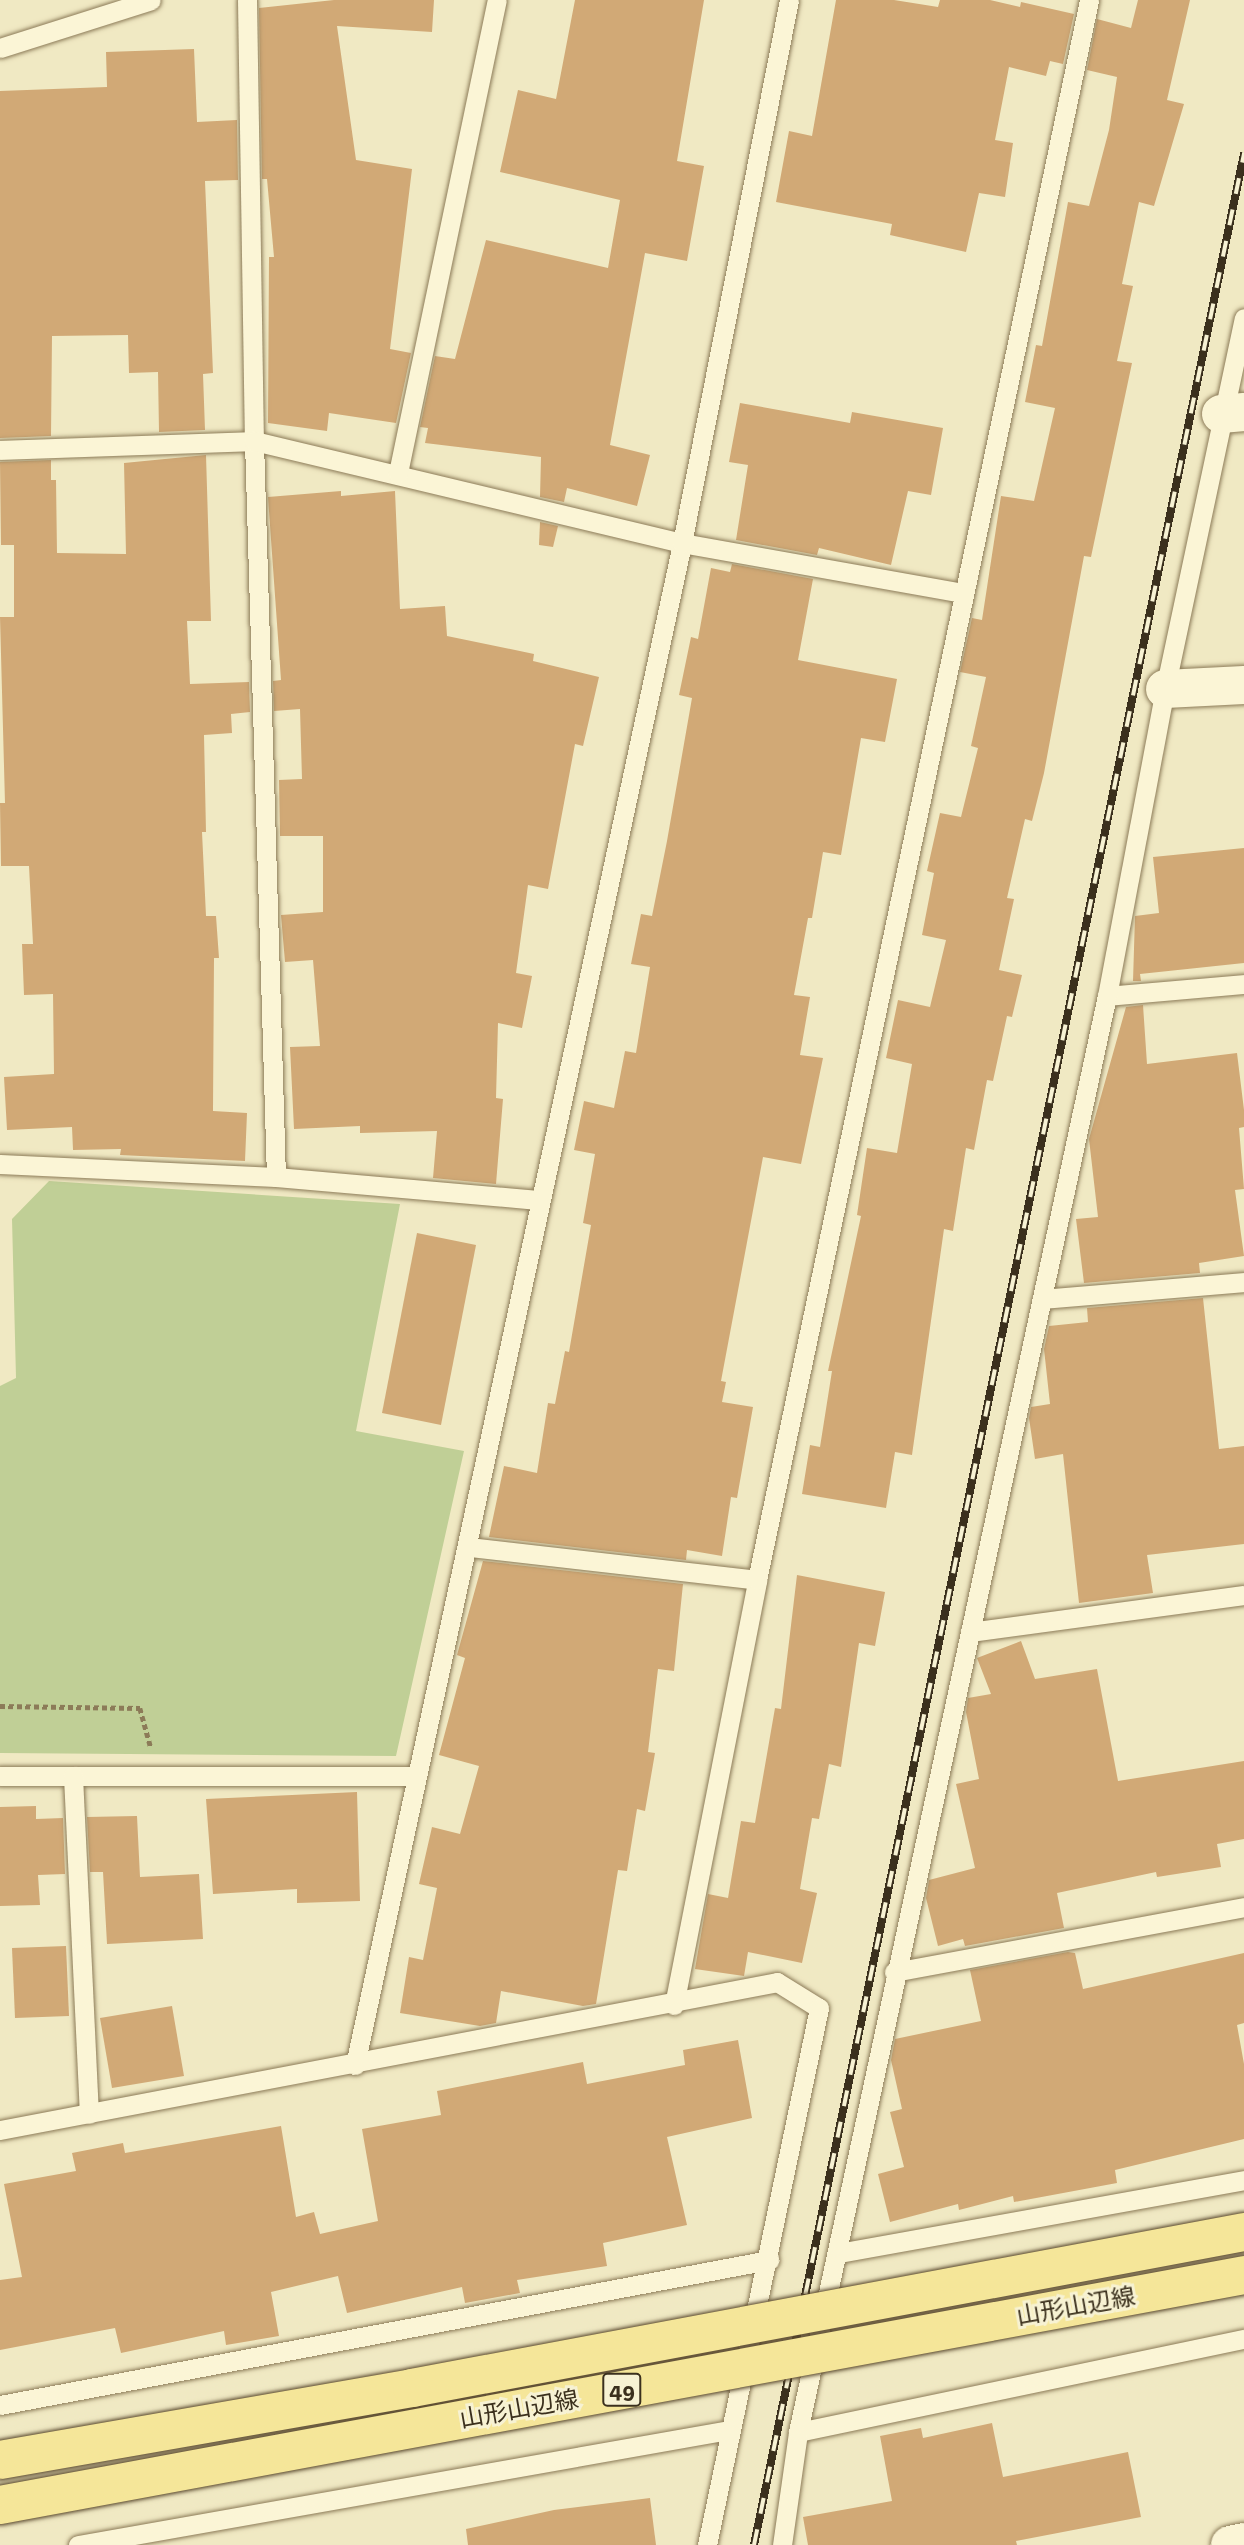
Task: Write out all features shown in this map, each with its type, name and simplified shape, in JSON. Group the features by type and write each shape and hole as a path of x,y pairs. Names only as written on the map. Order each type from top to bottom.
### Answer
{"main road":[{"name":"山形山辺線","path":"0,2460 412,2388 1244,2232"},
{"name":"山形山辺線","path":"0,2505 1244,2275"}],"street":[{"path":"1165,689 1244,685"},
{"path":"1230,2545 1244,2542"}],"lane":[{"path":"0,48 151,0"},
{"path":"247,0 254,441 276,1177"},
{"path":"398,473 497,0"},
{"path":"355,2065 416,1776 469,1547 538,1200 682,543 789,0"},
{"path":"674,2005 757,1580 1089,0"},
{"path":"782,2545 798,2432 839,2253 894,1972 1107,996 1165,689 1233,413 1244,318"},
{"path":"0,450 254,441 398,473 682,543 964,593"},
{"path":"1107,996 1244,984"},
{"path":"0,1164 276,1177 538,1200"},
{"path":"1042,1299 1244,1282"},
{"path":"469,1547 757,1580"},
{"path":"970,1632 1244,1595"},
{"path":"0,1776 416,1776"},
{"path":"73,1776 89,2114"},
{"path":"894,1972 1244,1907"},
{"path":"0,2130 674,2005 777,1982 819,2008 769,2260 729,2430 707,2545"},
{"path":"839,2253 1244,2180"},
{"path":"0,2405 769,2260"},
{"path":"798,2432 1244,2339"},
{"path":"78,2545 729,2430"}],"path":[{"path":"0,1706 139,1707 159,1774"}],"green space":[{"path":"49,1181 400,1204 356,1431 464,1451 396,1756 0,1753 0,1386 16,1378 12,1219"}],"building":[{"path":"334,0 434,0 432,32 337,26 356,160 412,169 390,349 411,353 396,423 329,413 327,431 268,423 269,257 274,257 267,179 262,179 259,8"},
{"path":"575,0 704,0 677,161 704,166 687,261 645,253 610,445 650,455 637,506 567,488 564,502 540,497 541,457 425,443 428,428 420,427 435,356 455,359 486,240 608,268 620,200 500,172 518,90 556,99"},
{"path":"836,0 894,0 938,7 940,0 990,0 1020,7 1021,2 1074,14 1063,64 1050,61 1046,76 1009,67 995,140 1013,143 1005,197 979,193 966,252 890,235 892,224 776,202 789,131 812,136"},
{"path":"1138,0 1190,0 1167,100 1184,104 1154,206 1139,202 1122,284 1133,286 1117,361 1132,363 1091,557 1084,556 1044,773 1032,821 1025,819 1007,898 1014,899 999,970 1022,975 1012,1017 1007,1016 993,1081 987,1080 974,1150 966,1148 953,1231 944,1229 912,1455 895,1452 886,1508 802,1494 810,1445 820,1447 832,1371 828,1371 861,1216 857,1215 867,1148 897,1153 912,1064 886,1058 898,1000 930,1007 946,940 922,935 934,873 927,871 940,813 961,817 978,748 971,746 986,677 960,672 972,618 982,620 1001,496 1034,501 1055,408 1025,402 1036,345 1042,346 1068,202 1089,206 1109,130 1117,77 1087,70 1097,19 1131,28"},
{"path":"194,49 197,122 237,120 238,180 205,181 213,373 203,374 205,430 159,432 158,372 129,373 128,335 52,336 51,436 0,438 0,91 107,87 106,52"},
{"path":"740,403 850,423 852,412 943,428 931,495 908,491 891,565 819,548 817,555 736,540 748,465 729,462"},
{"path":"206,455 211,621 187,621 190,684 249,682 250,712 231,714 232,733 204,735 206,832 202,832 206,916 216,916 219,958 214,958 213,1111 247,1113 245,1161 120,1155 121,1149 73,1150 72,1127 7,1130 4,1077 54,1074 53,994 24,995 22,944 33,944 29,866 1,866 0,803 5,803 0,617 14,617 14,545 1,545 0,462 51,460 51,480 56,480 57,553 126,554 124,463"},
{"path":"341,491 341,496 395,491 400,609 445,606 447,636 534,654 533,661 599,677 583,746 575,744 548,889 528,885 516,973 532,976 522,1028 498,1023 496,1098 503,1099 496,1184 433,1178 437,1131 360,1133 360,1126 294,1129 290,1047 320,1046 313,960 285,962 281,915 323,912 323,836 280,836 279,780 302,779 300,709 274,711 273,681 281,680 268,497"},
{"path":"540,522 558,526 553,547 539,545"},
{"path":"732,564 813,579 798,660 897,679 885,742 861,738 841,855 823,852 812,918 808,918 794,995 810,997 800,1055 823,1058 801,1164 763,1157 721,1381 726,1382 722,1402 753,1407 737,1498 731,1497 722,1556 687,1550 686,1560 489,1537 504,1466 537,1473 548,1403 555,1404 565,1351 569,1352 591,1225 583,1223 595,1154 574,1150 584,1101 614,1108 625,1051 636,1053 650,967 631,964 641,914 652,916 667,841 692,698 679,695 691,637 698,639 711,568 730,572"},
{"path":"1244,848 1244,963 1140,974 1141,981 1133,981 1135,916 1159,913 1153,857"},
{"path":"1143,1005 1147,1064 1237,1053 1244,1110 1244,1127 1239,1128 1244,1189 1235,1190 1244,1256 1199,1263 1200,1273 1084,1283 1076,1219 1098,1217 1089,1139 1126,1007"},
{"path":"417,1233 476,1245 441,1425 382,1413"},
{"path":"1203,1298 1219,1449 1244,1446 1244,1544 1147,1555 1153,1593 1079,1603 1063,1454 1035,1459 1029,1418 1031,1407 1050,1404 1044,1349 1049,1326 1088,1322 1087,1308"},
{"path":"483,1561 683,1584 674,1671 658,1669 648,1752 655,1753 645,1811 637,1809 627,1871 618,1870 596,2004 583,2006 501,1991 496,2023 480,2026 400,2013 409,1957 423,1960 437,1888 419,1884 432,1827 460,1834 479,1766 439,1755 465,1658 457,1655"},
{"path":"797,1575 885,1592 875,1646 859,1643 841,1767 829,1764 819,1819 812,1818 800,1889 817,1893 802,1963 748,1952 744,1976 695,1969 708,1894 728,1898 741,1821 755,1823 775,1708 781,1709"},
{"path":"1021,1641 1035,1679 1097,1669 1118,1781 1244,1761 1244,1839 1217,1844 1221,1867 1157,1877 1156,1872 1057,1893 1064,1928 965,1946 963,1939 938,1946 926,1898 929,1880 975,1868 956,1784 979,1779 966,1712 968,1698 991,1694 977,1658"},
{"path":"357,1792 360,1901 297,1903 297,1889 213,1894 206,1799"},
{"path":"36,1806 36,1819 63,1818 65,1874 38,1875 40,1905 0,1906 0,1807"},
{"path":"137,1816 140,1877 199,1874 203,1939 107,1944 103,1872 90,1872 87,1817"},
{"path":"66,1946 69,2016 15,2018 12,1948"},
{"path":"1068,1952 1075,1953 1083,1989 1244,1953 1244,2023 1237,2025 1244,2064 1244,2139 1115,2170 1117,2183 1014,2202 1013,2196 959,2210 958,2204 890,2222 878,2174 904,2167 890,2112 902,2109 891,2060 895,2039 981,2021 970,1970"},
{"path":"172,2006 184,2076 112,2088 100,2018"},
{"path":"738,2040 752,2118 667,2137 687,2225 603,2243 607,2266 517,2280 520,2293 465,2303 462,2287 347,2313 338,2276 271,2292 279,2336 226,2345 224,2331 121,2353 115,2328 0,2350 0,2280 22,2277 4,2184 76,2171 72,2153 123,2143 125,2153 281,2126 296,2217 314,2212 320,2234 378,2221 362,2129 441,2115 437,2091 583,2062 587,2084 685,2065 683,2050"},
{"path":"992,2423 1003,2477 1128,2452 1141,2517 1016,2541 1017,2545 808,2545 803,2517 892,2501 880,2436 921,2428 923,2438"},
{"path":"650,2498 656,2545 468,2545 466,2529 554,2510"}],"railway":[{"path":"754,2545 1244,153"}]}
